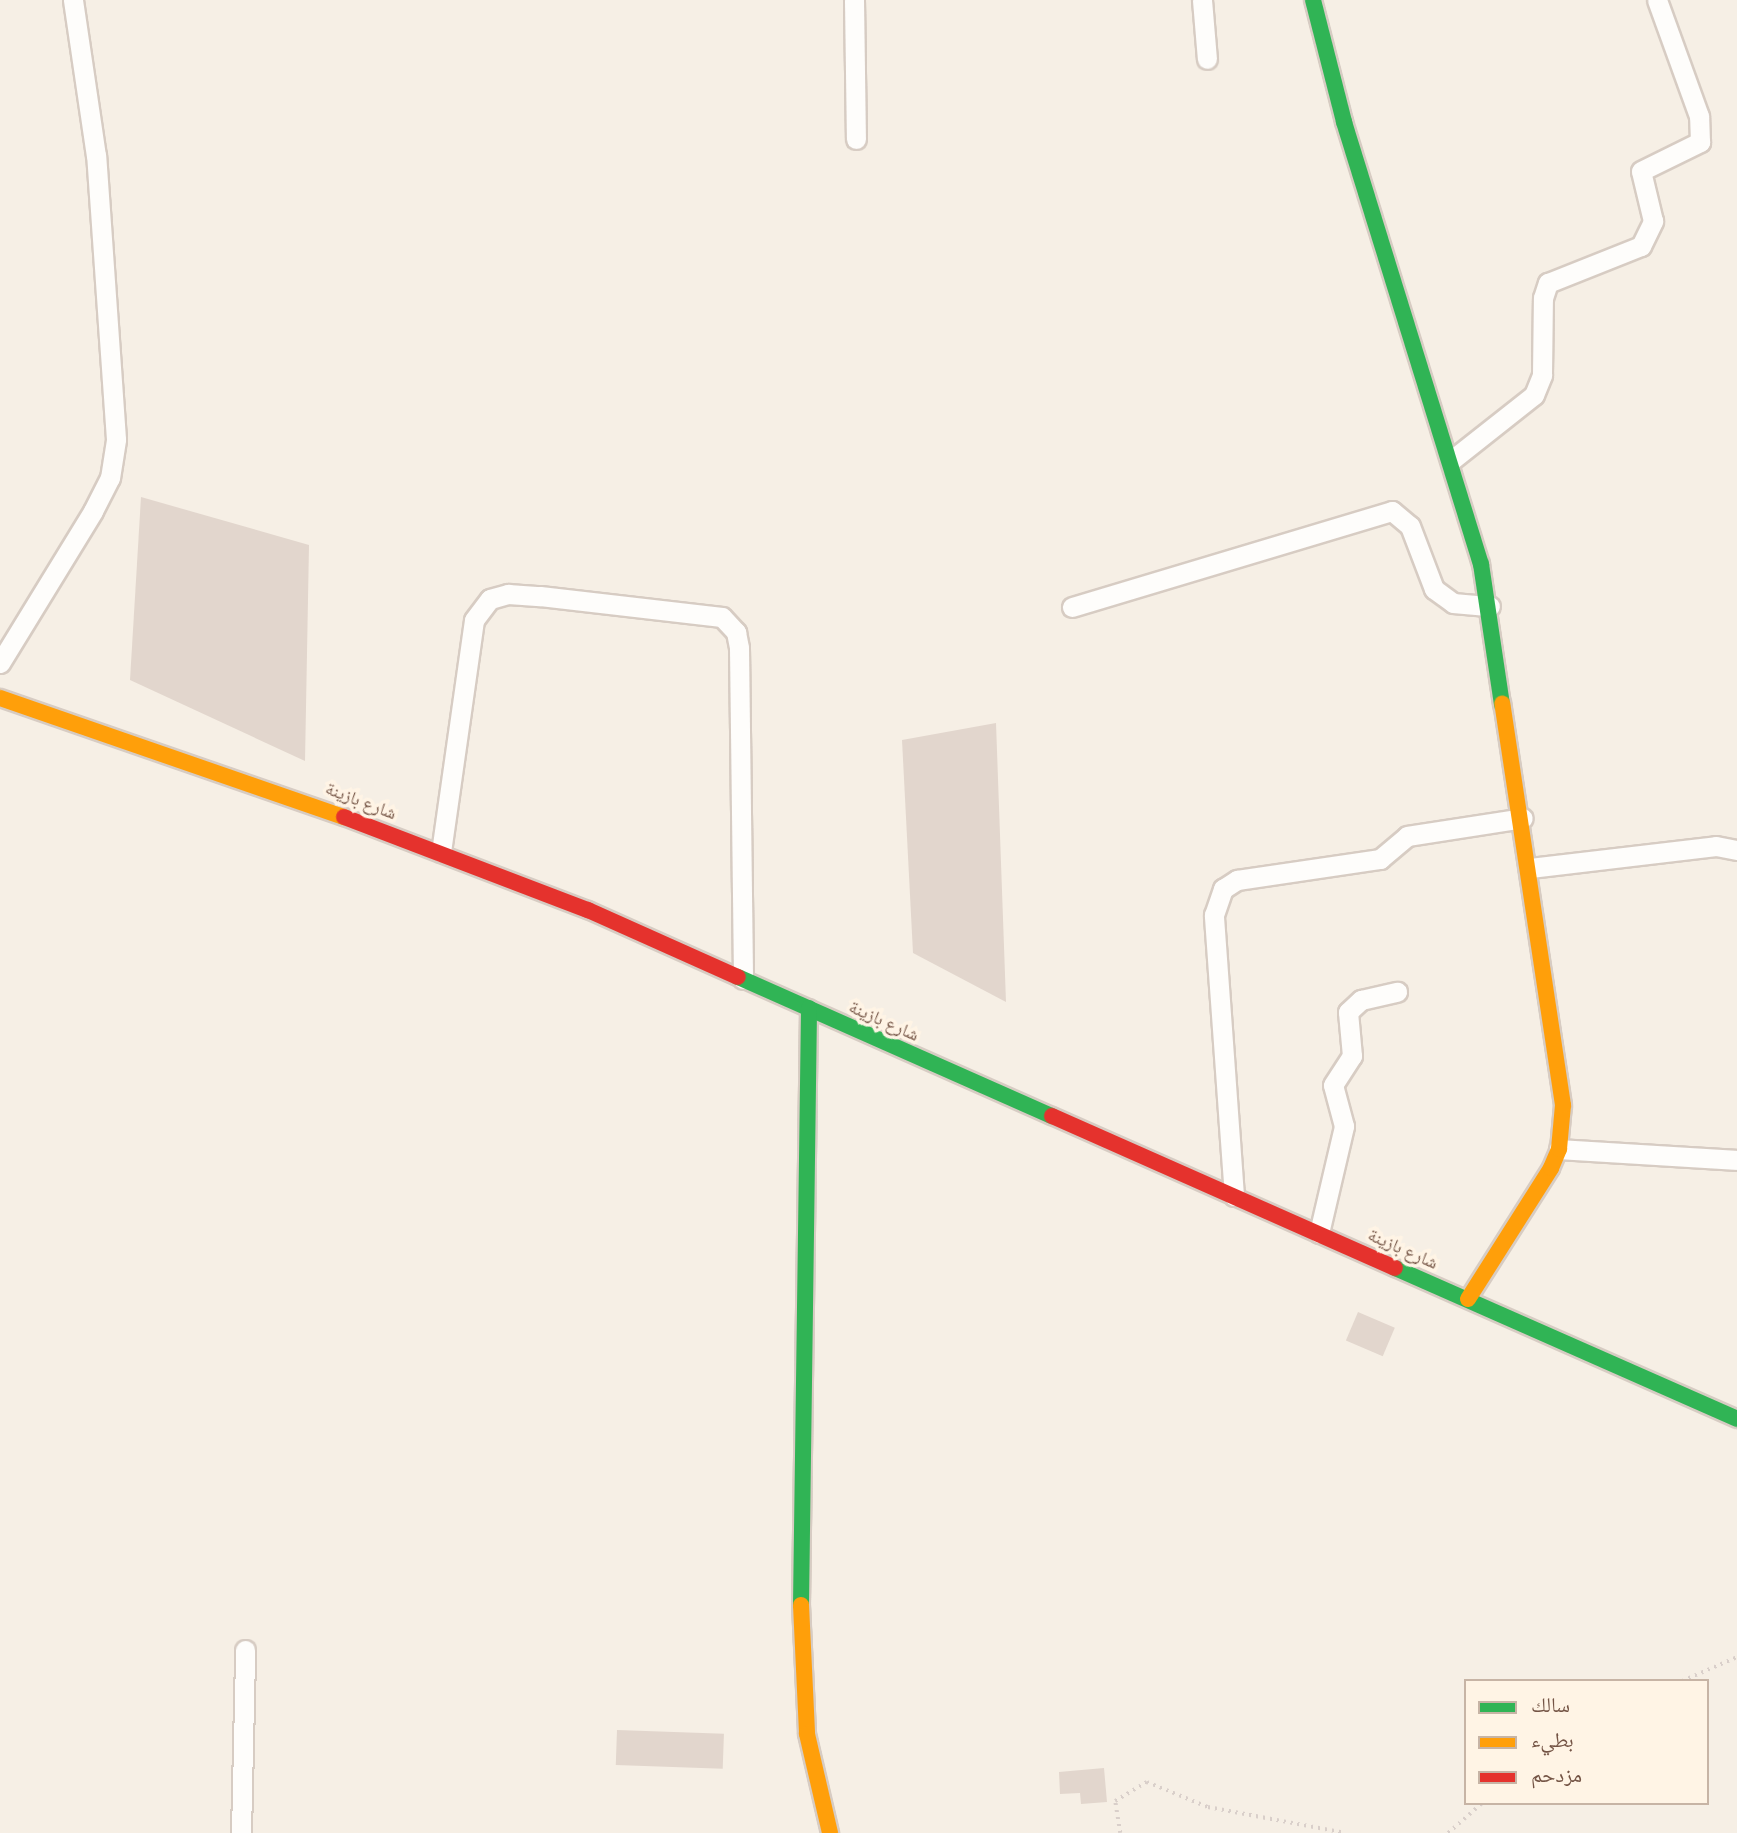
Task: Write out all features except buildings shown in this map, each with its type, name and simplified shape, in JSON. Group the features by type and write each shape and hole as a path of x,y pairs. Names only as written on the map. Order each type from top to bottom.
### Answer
{"street":[{"path":"0,663 93,511 110,478 116,439 96,156 73,0"},
{"path":"854,0 856,139"},
{"path":"1202,0 1207,59"},
{"path":"1313,0 1344,122 1452,459 1490,606 1563,1105 1559,1149 1468,1299"},
{"path":"1452,459 1534,395 1542,375 1543,298 1548,283 1641,246 1653,221 1641,171 1700,142 1699,116 1657,0"},
{"path":"1072,607 1392,511 1410,526 1434,589 1453,603 1490,606"},
{"path":"441,852 474,620 490,599 530,595 722,617 736,632 740,648 743,979"},
{"name":"شارع بازينة","path":"0,698 245,779 441,852 743,979 1737,1419"},
{"path":"1234,1196 1214,915 1223,889 1237,880 1380,859 1407,836 1523,818"},
{"path":"1530,869 1716,846 1737,850"},
{"path":"1319,1233 1344,1126 1333,1085 1352,1056 1348,1012 1360,1000 1397,992"},
{"path":"809,1008 801,1643 807,1734 830,1833"},
{"path":"1559,1149 1737,1160"},
{"path":"241,1833 245,1650"}],"path":[{"path":"1687,1679 1737,1657"},
{"path":"1120,1833 1115,1801 1147,1782 1208,1807 1346,1833"},
{"path":"1448,1833 1480,1805"}],"traffic: fast":[{"path":"1313,0 1344,122 1481,564 1502,704"},
{"path":"738,977 1052,1116"},
{"path":"801,1605 809,1008"},
{"path":"1395,1268 1737,1419"}],"traffic: slow":[{"path":"0,698 344,817"},
{"path":"1468,1299 1551,1168 1559,1149 1563,1105 1502,704"},
{"path":"801,1605 807,1734 830,1833"}],"traffic: jam":[{"path":"344,817 588,910 738,977"},
{"path":"1052,1116 1395,1268"}]}
